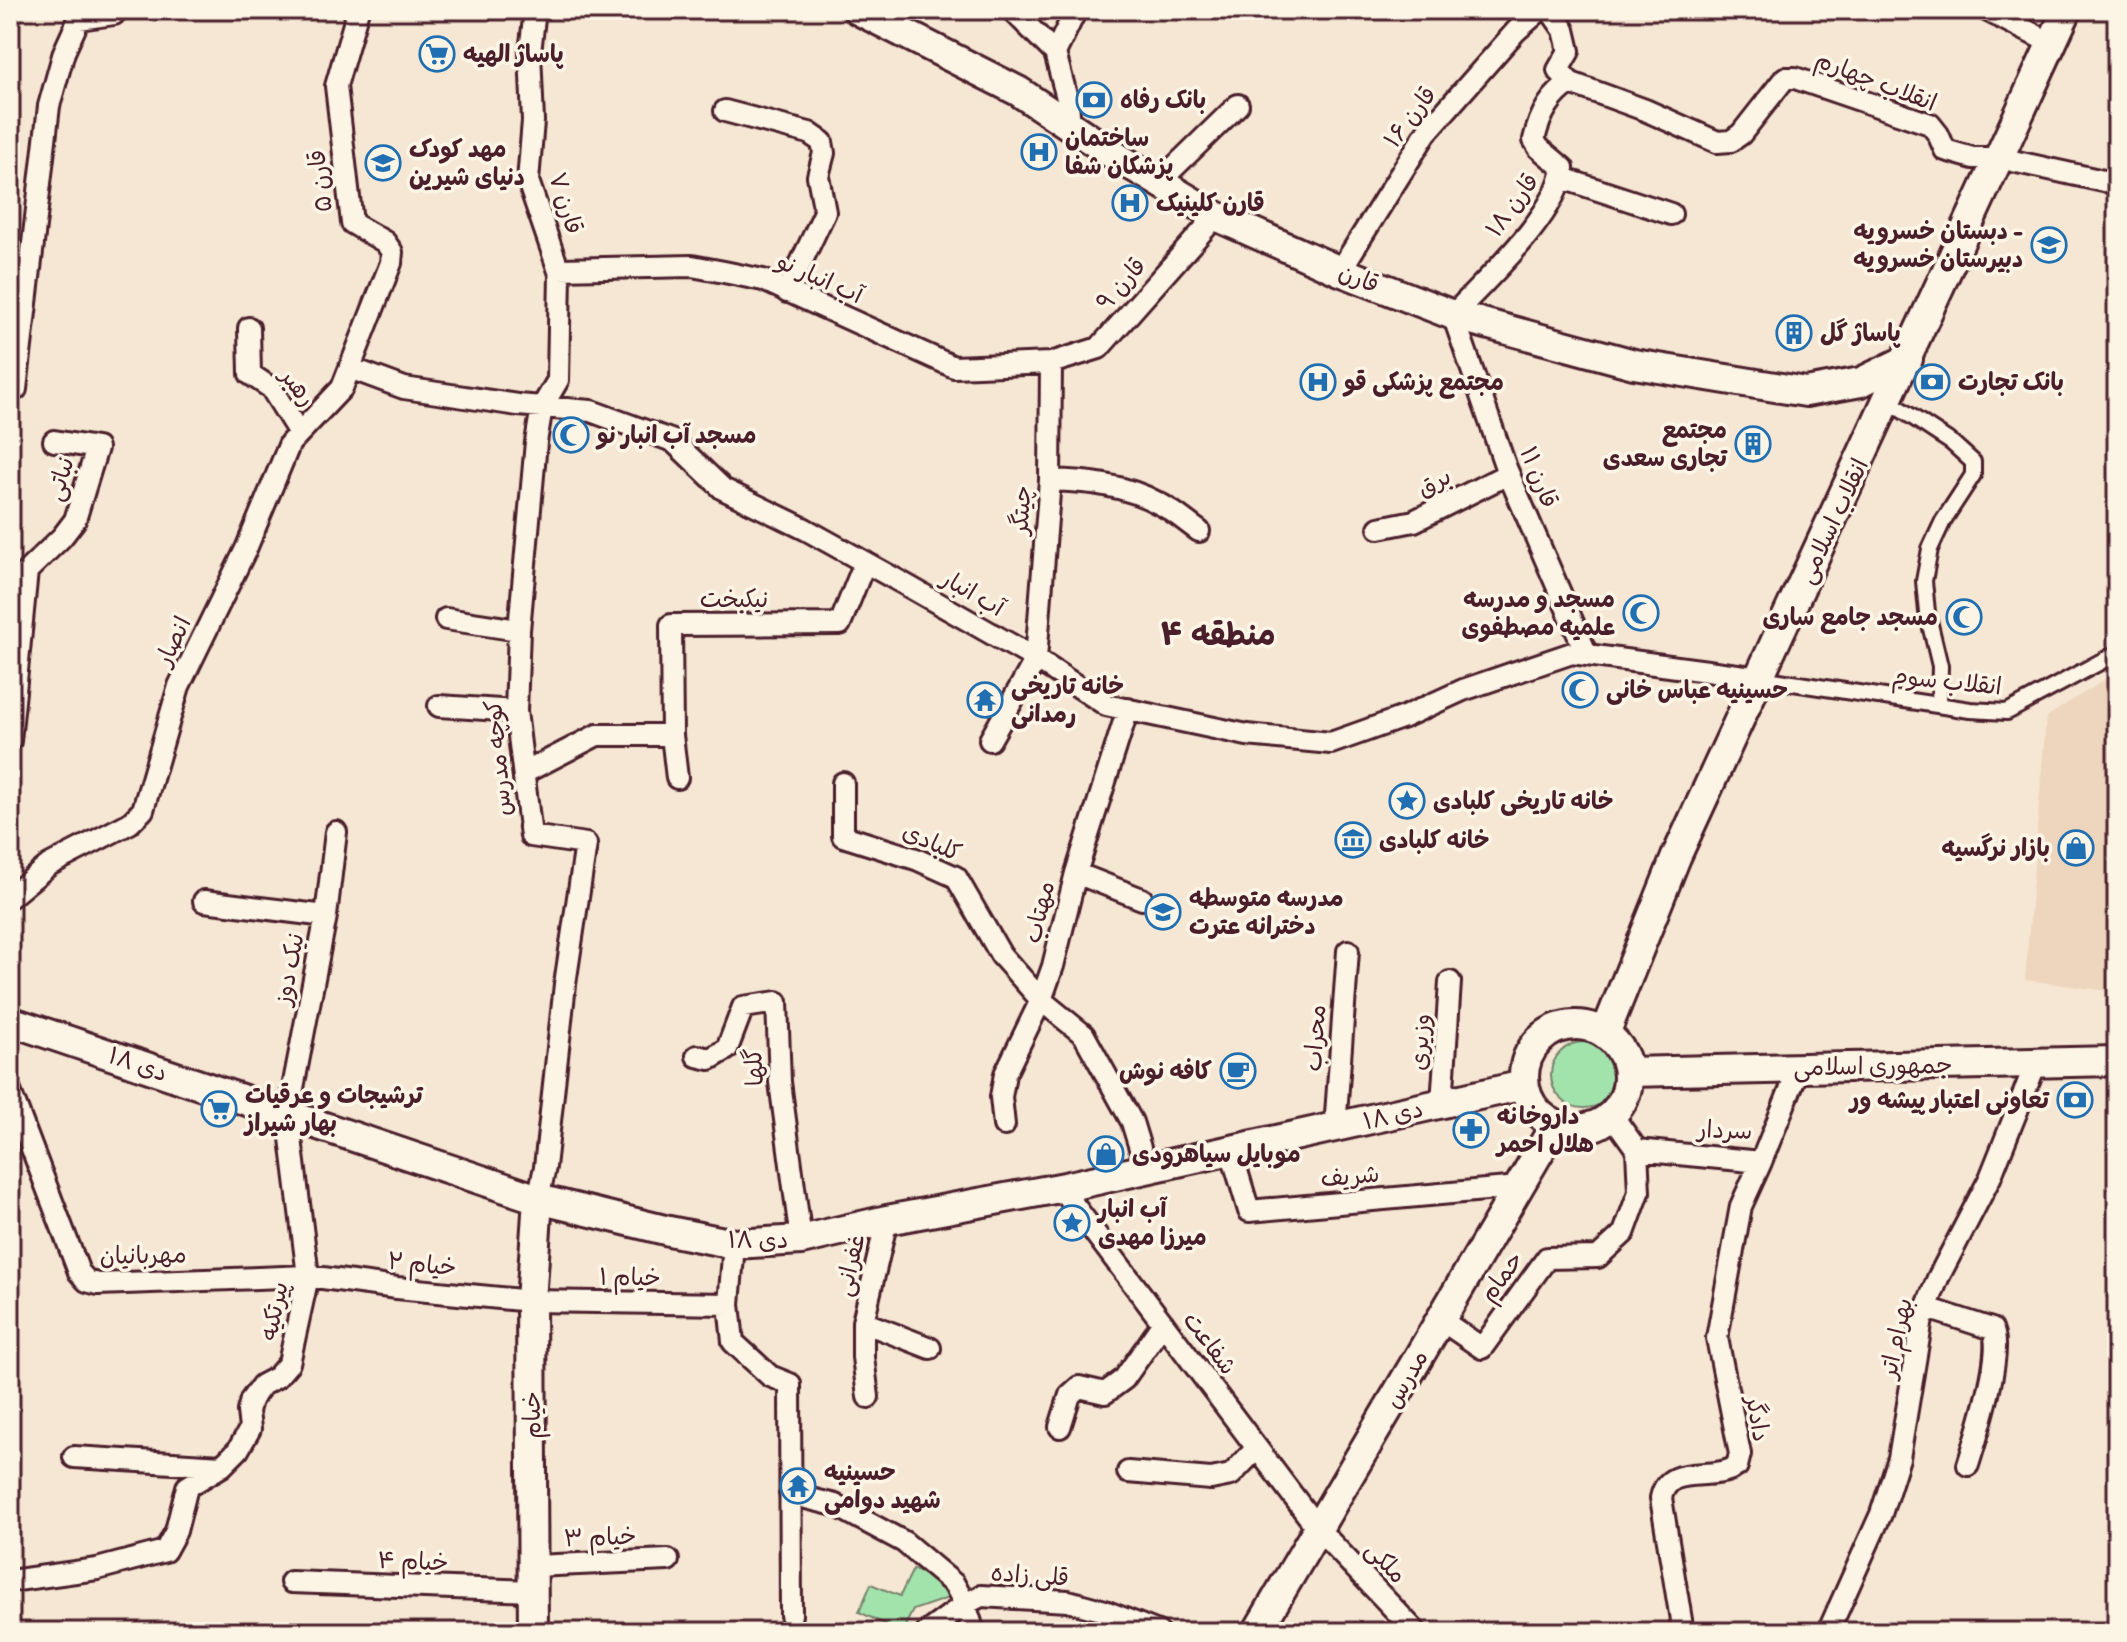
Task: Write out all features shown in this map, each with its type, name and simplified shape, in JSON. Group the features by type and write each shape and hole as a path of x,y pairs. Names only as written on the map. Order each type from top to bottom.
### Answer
{"main road":[{"name":"انقلاب اسلامی","path":"1605,1034 1676,857 2067,10"},
{"name":"قارن","path":"874,13 1018,91 1216,216 1340,271 1453,315 1634,364 1806,392 1861,382 1908,359"},
{"name":"۱۸ دی","path":"10,1021 538,1199 734,1244 801,1240 887,1220 1147,1171 1524,1085"},
{"path":"1583,1026 1605,1034 1621,1050 1628,1072 1628,1088 1622,1103 1600,1124 1585,1129 1555,1125 1541,1116 1530,1102 1524,1085 1524,1073 1531,1051 1548,1033 1559,1028 1583,1026"},
{"name":"جمهوری اسلامی","path":"1628,1072 2117,1061"},
{"name":"مدرس","path":"1257,1632 1555,1125"},
{"name":"خیام","path":"533,1632 531,1301 538,1199"}],"street":[{"path":"10,391 16,389 49,106 64,52 79,19 114,14 117,10"},
{"name":"قارن ۵","path":"350,368 391,263 392,252 385,242 352,223 350,210 336,86 358,10"},
{"name":"قارن ٧","path":"535,10 530,52 533,121 528,181 560,269 558,380 542,407"},
{"path":"1012,10 1055,53 1068,102 1070,126"},
{"path":"1055,53 1076,10"},
{"name":"قارن ۱۶","path":"1340,271 1426,133 1516,31 1540,10"},
{"path":"1550,10 1564,30 1569,51 1558,70 1571,83"},
{"path":"1986,10 2051,43"},
{"name":"انقلاب چهارم","path":"1571,83 1645,110 1717,142 1731,141 1741,134 1785,78 1795,78 1930,124 1945,150 1973,158 1999,158"},
{"name":"قارن ۱۸","path":"1453,315 1545,212 1562,178 1563,168 1534,140 1547,106 1561,89 1571,83"},
{"path":"1159,182 1238,105"},
{"path":"725,111 809,133 822,142 824,153 818,176 825,212 787,292"},
{"path":"1999,158 2117,184"},
{"path":"1562,178 1671,214"},
{"name":"قارن ٩","path":"1051,363 1099,348 1216,216"},
{"name":"آب انبار نو","path":"560,269 692,266 763,280 954,367 1051,363"},
{"name":"قارن ۱۱","path":"1453,315 1508,474 1587,655"},
{"name":"رهبر","path":"249,328 250,374 271,388 299,433"},
{"name":"چیتگر","path":"1036,659 1050,480 1051,363"},
{"name":"آب انبار","path":"350,368 404,388 591,411 673,441 723,489 865,562 1036,659 1106,705 1247,735 1331,743 1404,717 1463,690 1572,653 1760,678"},
{"name":"انصار","path":"10,897 49,865 130,823 143,810 179,686 246,549 290,443 342,388 350,368"},
{"path":"1888,401 1952,443 1973,462 1973,475 1943,521 1930,549 1924,581 1927,612 1940,666 1939,705"},
{"name":"کوچه مدرس","path":"538,1199 545,1167 565,984 586,844 531,836 516,711 519,630 542,407"},
{"name":"نباتی","path":"10,741 27,571 75,520 97,448 54,441"},
{"name":"برق","path":"1379,528 1414,521 1508,474"},
{"path":"1050,480 1091,481 1134,493 1159,503 1199,531"},
{"name":"نیکبخت","path":"672,735 671,625 840,624 865,562"},
{"path":"446,619 519,630"},
{"name":"انقلاب سوم","path":"1760,678 2007,712 2117,653"},
{"path":"990,740 1036,659"},
{"path":"439,706 516,711"},
{"name":"مهتاب","path":"1004,1125 1001,1097 1005,1074 1041,1000 1053,966 1076,873 1128,709"},
{"path":"524,773 597,735 672,735 677,778"},
{"name":"کلبادی","path":"843,783 843,836 916,859 956,877 1001,955 1041,1000"},
{"name":"نیک دوز","path":"288,1114 326,916 336,832"},
{"path":"1076,873 1142,899"},
{"path":"204,901 326,916"},
{"name":"محراب","path":"1335,1128 1348,951"},
{"name":"وزیری","path":"1442,1104 1450,982"},
{"path":"1041,1000 1084,1035 1132,1122 1147,1171"},
{"name":"گلها","path":"697,1056 710,1059 727,1049 743,1007 777,1002 780,1082 801,1240"},
{"name":"بهرام اتر","path":"1828,1632 1881,1514 1899,1458 1922,1319 1938,1278 1990,1178 2036,1063"},
{"name":"سردار","path":"1637,1150 1761,1162 1799,1068"},
{"name":"مهربانیان","path":"10,1091 79,1272 87,1281 98,1284 308,1276"},
{"name":"پیرتکیه","path":"10,1581 97,1569 165,1551 176,1531 187,1487 222,1466 246,1438 250,1429 248,1411 251,1400 262,1385 277,1377 289,1363 308,1276 288,1114"},
{"path":"1612,1115 1637,1150"},
{"name":"حمام","path":"1441,1320 1482,1348 1547,1258 1598,1257 1624,1233 1639,1192 1637,1150"},
{"name":"شریف","path":"1231,1151 1249,1211 1519,1187"},
{"name":"دادگر","path":"1683,1632 1661,1498 1663,1486 1672,1478 1727,1473 1737,1466 1740,1454 1717,1338 1741,1206 1761,1162"},
{"name":"شفاعت","path":"1061,1188 1318,1529"},
{"name":"غفرانی","path":"868,1397 863,1322 887,1220"},
{"path":"734,1244 729,1304 733,1342 770,1376 790,1384 791,1615"},
{"name":"خیام ۲","path":"308,1276 531,1301"},
{"name":"خیام ۱","path":"531,1301 729,1304"},
{"path":"1927,1308 1992,1329 1997,1339 1986,1404 1968,1465"},
{"name":"غفرانی","path":"863,1322 930,1348"},
{"path":"1060,1427 1070,1395 1079,1387 1105,1393 1124,1379 1163,1323"},
{"path":"1128,1472 1211,1479 1231,1475 1257,1448"},
{"path":"74,1457 222,1466"},
{"name":"قلی زاده","path":"790,1494 835,1505 904,1542 954,1584 965,1604 981,1596 1068,1601 1105,1611 1158,1632"},
{"name":"ملکی","path":"1318,1529 1416,1632"},
{"name":"خیام ۳","path":"534,1578 668,1560"},
{"name":"خیام ۴","path":"291,1582 534,1578"},
{"path":"927,1632 965,1604 974,1632"}],"shaded area":[{"name":"بازار نرگسیه","path":"2117,672 2117,992 2025,980 2046,717"}],"green space":[{"path":"1584,1042 1597,1045 1607,1052 1614,1062 1617,1075 1614,1088 1607,1098 1597,1105 1584,1108 1571,1105 1561,1098 1554,1088 1551,1075 1554,1062 1561,1052 1571,1045"},
{"path":"913,1569 951,1588 951,1597 913,1610 902,1632 859,1612 871,1584 900,1596"}],"place":[{"name":"پاساژ الهیه","path":"437,54"},
{"name":"بانک رفاه","path":"1094,100"},
{"name":"ساختمان پزشکان شفا","path":"1039,152"},
{"name":"مهد کودک دنیای شیرین","path":"383,163"},
{"name":"قارن کلینیک","path":"1130,203"},
{"name":"دبستان خسرویه - دبیرستان خسرویه","path":"2049,245"},
{"name":"پاساژ گل","path":"1794,333"},
{"name":"مجتمع پزشکی قو","path":"1318,382"},
{"name":"بانک تجارت","path":"1932,382"},
{"name":"مسجد آب انبار نو","path":"571,435"},
{"name":"مجتمع تجاری سعدی","path":"1753,444"},
{"name":"مسجد و مدرسه علمیه مصطفوی","path":"1641,613"},
{"name":"مسجد جامع ساری","path":"1964,617"},
{"name":"حسینیه عباس خانی","path":"1580,690"},
{"name":"خانه تاریخی رمدانی","path":"985,700"},
{"name":"خانه تاریخی کلبادی","path":"1407,801"},
{"name":"خانه کلبادی","path":"1353,840"},
{"name":"بازار نرگسیه","path":"2076,848"},
{"name":"مدرسه متوسطه دخترانه عترت","path":"1163,912"},
{"name":"کافه نوش","path":"1238,1071"},
{"name":"تعاونی اعتبار پیشه ور","path":"2075,1100"},
{"name":"ترشیجات و عرقیات بهار شیراز","path":"219,1109"},
{"name":"داروخانه هلال احمر","path":"1471,1130"},
{"name":"موبایل سیاهرودی","path":"1106,1154"},
{"name":"آب انبار میرزا مهدی","path":"1072,1223"},
{"name":"حسینیه شهید دوامی","path":"798,1486"}],"district":[{"name":"منطقه ۴","path":"1218,634"}]}
